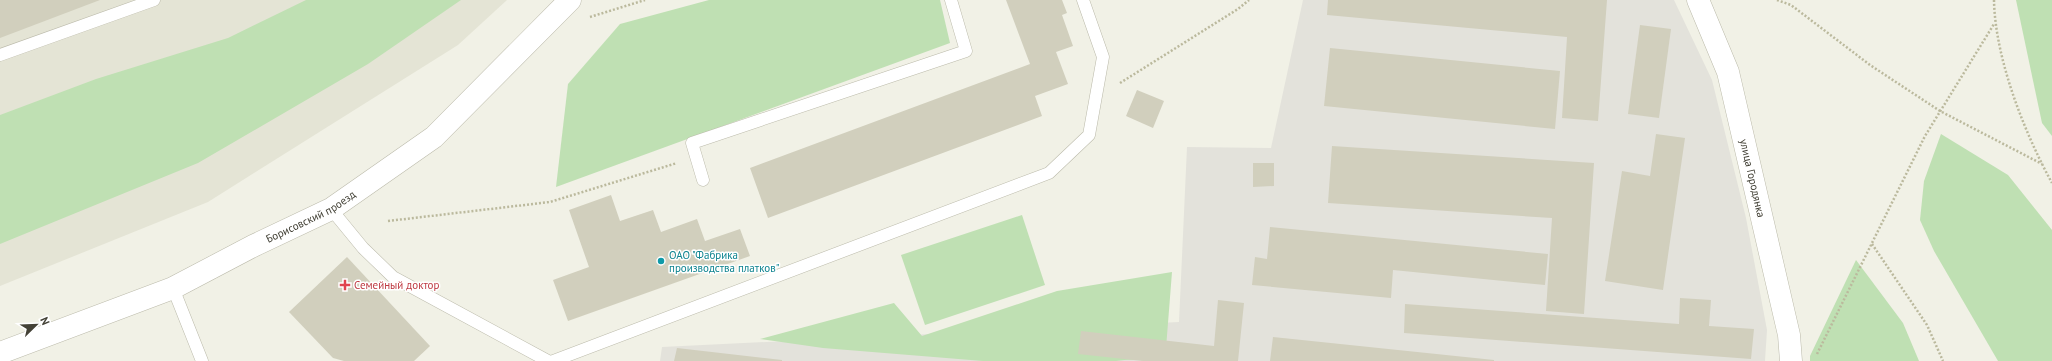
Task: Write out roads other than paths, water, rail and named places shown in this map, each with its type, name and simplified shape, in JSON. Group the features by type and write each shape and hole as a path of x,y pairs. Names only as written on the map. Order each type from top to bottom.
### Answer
{"street":[{"name":"Борисовский проезд","path":"0,353 173,288 253,246 331,209 434,137 570,0"},
{"name":"улица Городянка","path":"1698,0 1728,72 1790,335 1791,361"}],"lane":[{"path":"0,55 154,0"},
{"path":"703,180 692,143 966,51 952,0"},
{"path":"553,361 1049,173 1089,135 1103,57 1083,0"},
{"path":"331,209 363,248 392,277 548,361"},
{"path":"173,288 202,361"}],"place":[{"name":"ОАО \"Фабрика производства платков\"","path":"661,261"},
{"name":"Семейный доктор","path":"345,285"}]}
